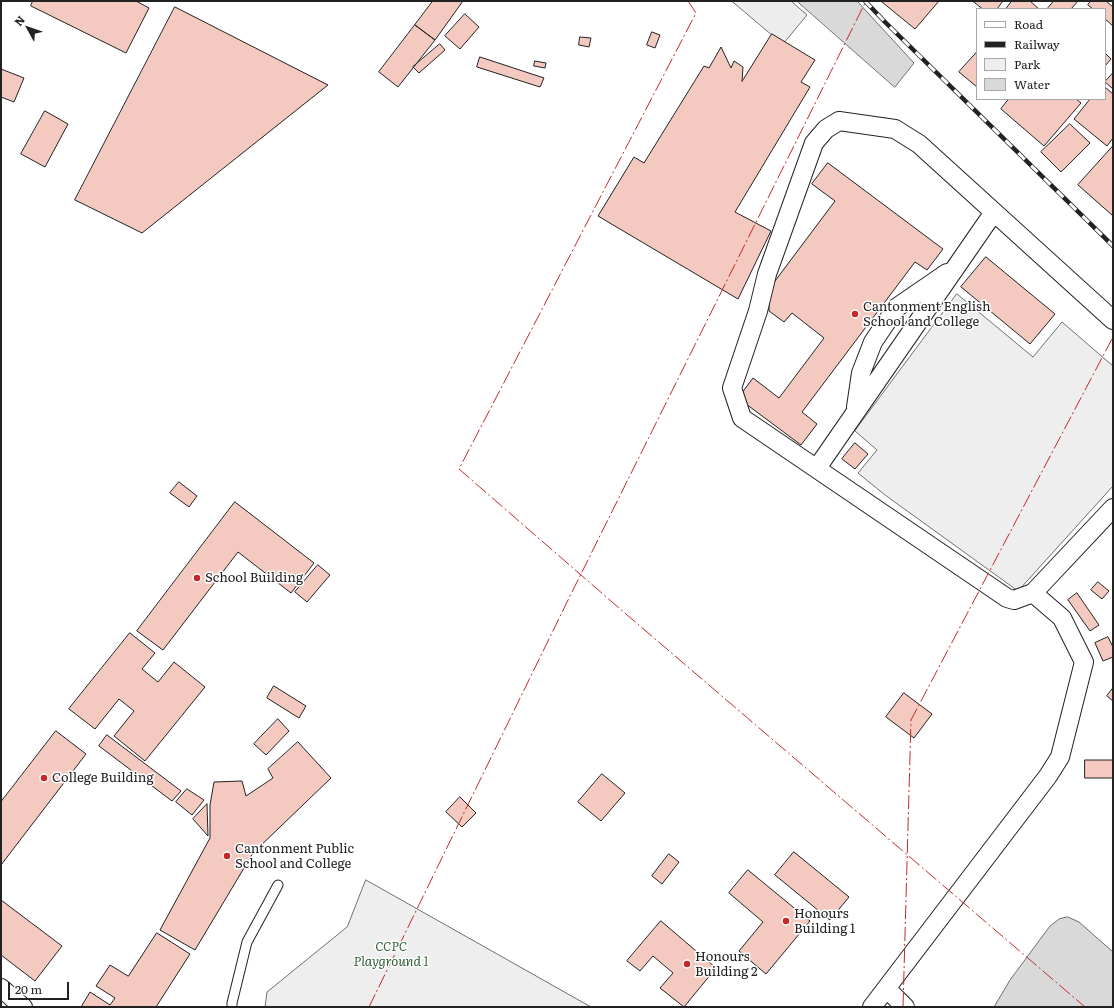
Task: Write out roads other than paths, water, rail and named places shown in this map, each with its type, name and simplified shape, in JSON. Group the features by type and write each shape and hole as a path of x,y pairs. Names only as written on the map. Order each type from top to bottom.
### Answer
{"street":[{"path":"1113,320 920,144 895,129 839,121 826,129 814,143 766,274 758,311 732,388 742,418 1007,598 1014,600 1033,593 1113,508"},
{"path":"817,468 994,212"},
{"path":"856,412 861,373 873,342 896,308 957,266"},
{"path":"872,1007 1048,776 1060,757 1084,662 1062,618 1033,593"},
{"path":"1,988 23,1007"},
{"path":"886,989 905,1007"}],"lane":[{"path":"232,1007 246,942 278,885"}],"water":[{"path":"797,1 857,1 914,63 895,87"},
{"path":"1068,917 1079,922 1113,952 1113,1007 994,1007 1010,980 1050,926 1059,919"}],"railway":[{"path":"865,1 1113,246"}],"place":[{"name":"Cantonment English School and College","path":"855,314"},
{"name":"School Building","path":"197,578"},
{"name":"College Building","path":"44,778"},
{"name":"Cantonment Public School and College","path":"227,856"},
{"name":"Honours Building 1","path":"786,921"},
{"name":"Honours Building 2","path":"687,964"}],"park label":[{"name":"CCPC Playground 1","path":"391,954"}]}
